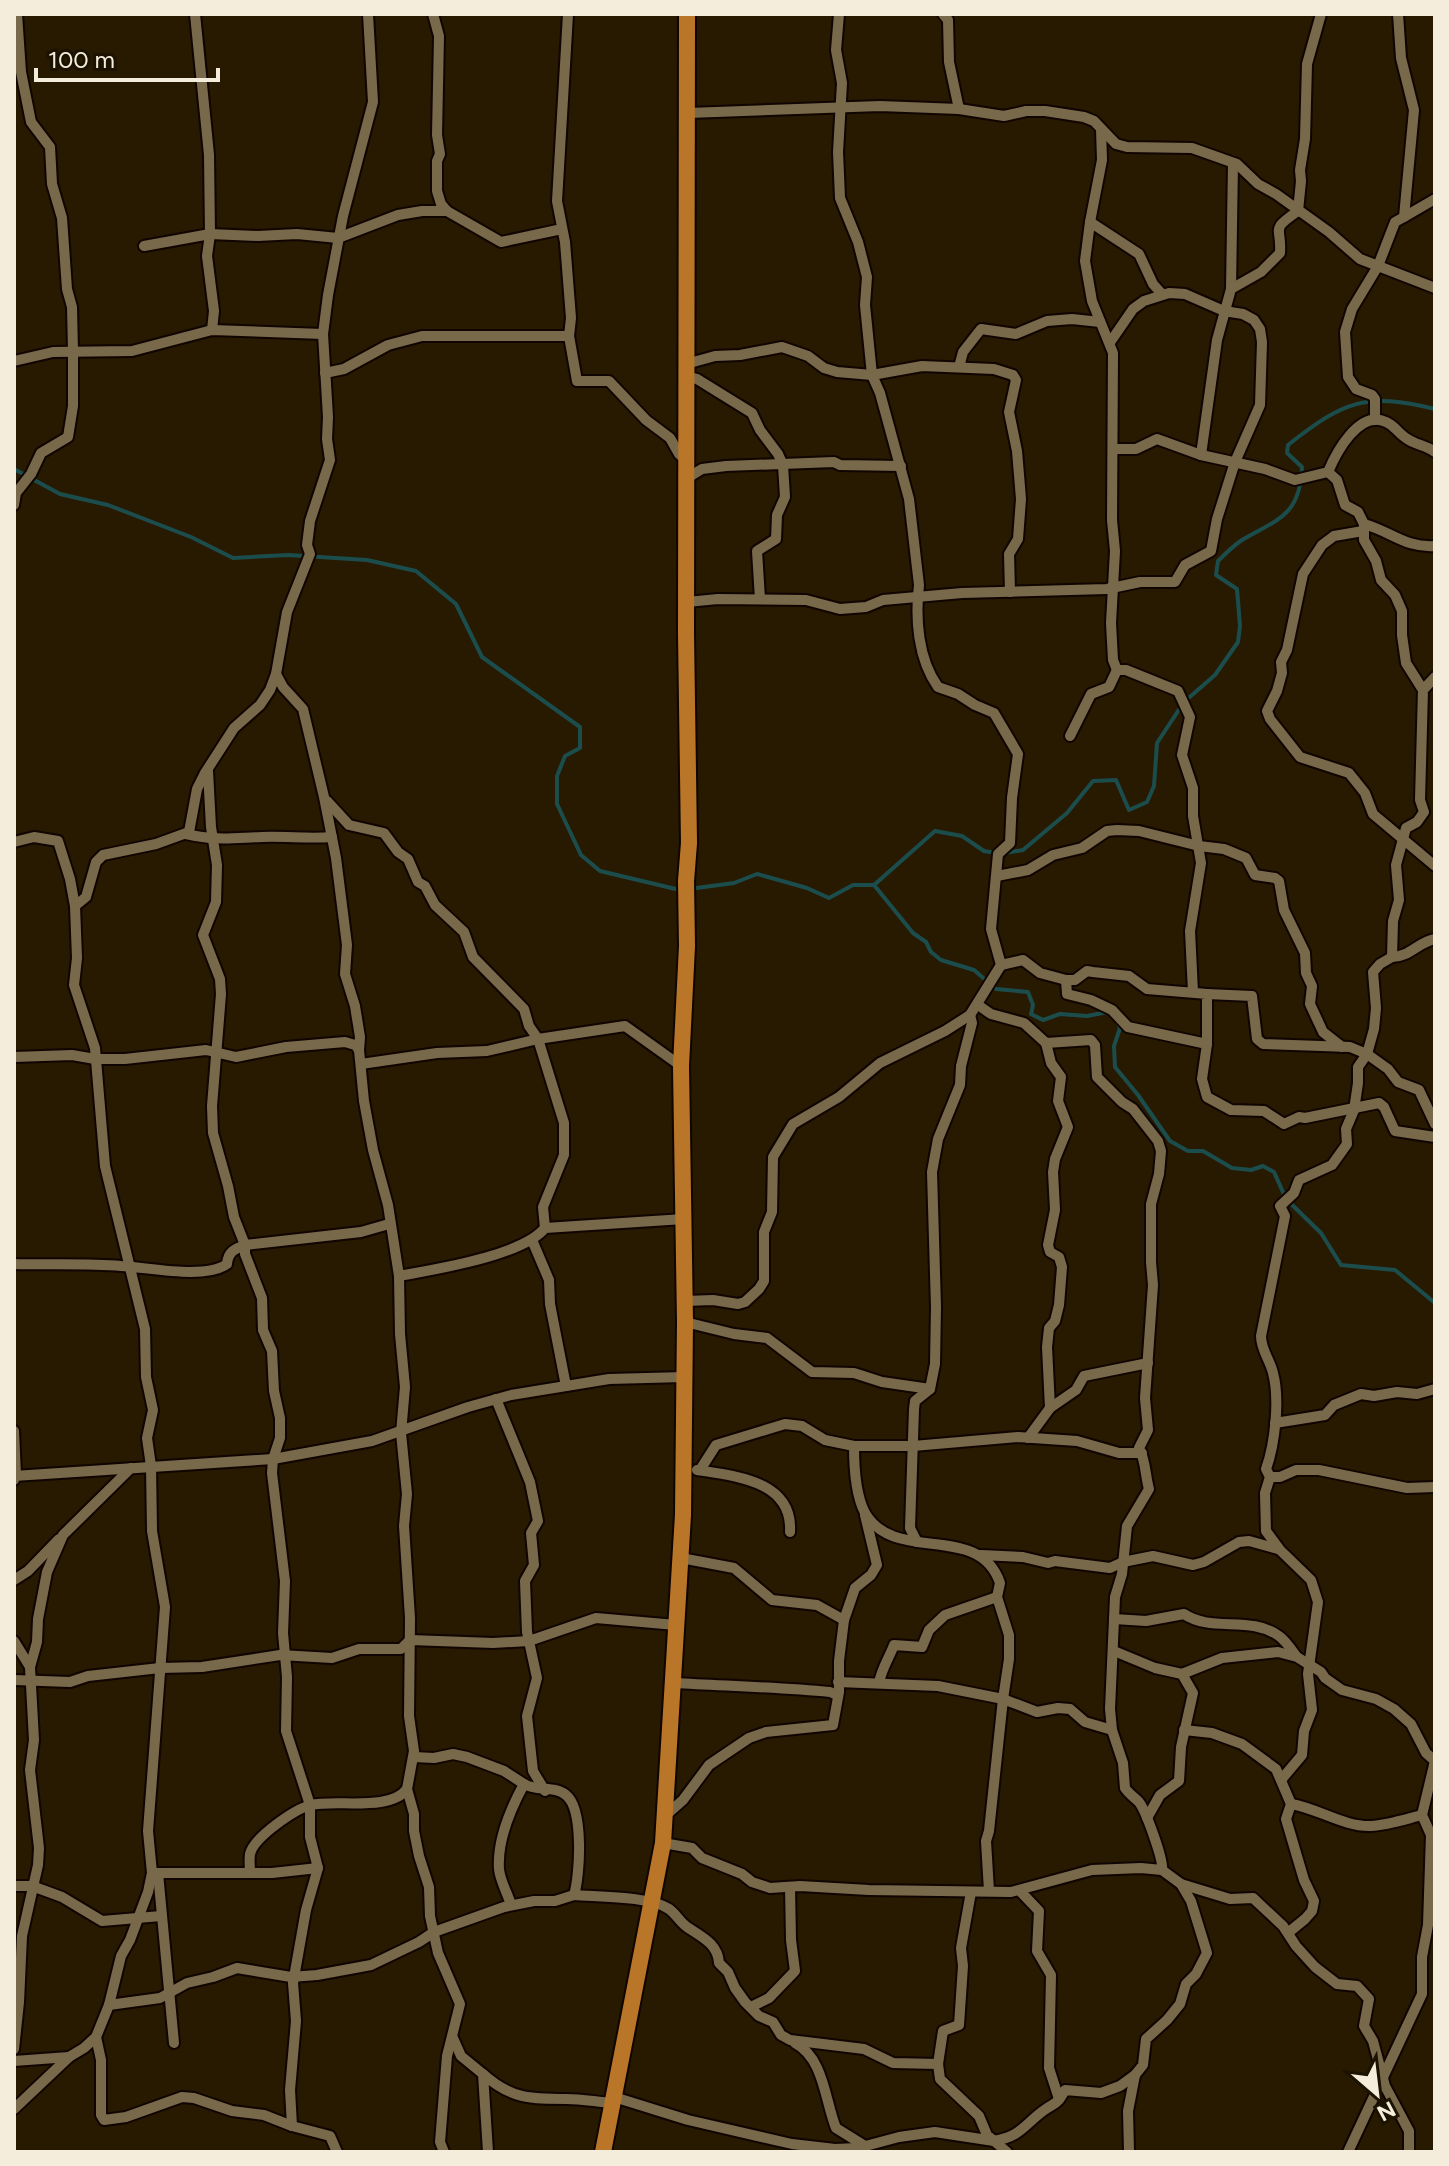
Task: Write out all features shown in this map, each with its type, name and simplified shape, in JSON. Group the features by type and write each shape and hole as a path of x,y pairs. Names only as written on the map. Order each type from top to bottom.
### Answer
{"highway":[{"path":"603,2152 663,1843 681,1558 692,1469 685,1377 681,1066 689,843 687,14"}],"street":[{"path":"14,505 16,493 28,480 41,453 63,442 69,433 73,406 72,307 67,289 62,218 52,184 50,147 31,122 21,72 17,14"},
{"path":"195,14 209,155 210,234 207,256 214,311 212,330"},
{"path":"186,834 192,824 197,789 234,728 266,698 276,674 287,612 310,554 307,545 310,521 330,464 323,334 338,238 373,102 368,14"},
{"path":"433,14 439,36 437,135 440,154 437,161 437,191 447,211"},
{"path":"568,14 557,201 571,311 569,336 577,381 609,381 646,420 670,438 688,469 834,462 840,465 901,466"},
{"path":"839,14 836,50 842,83 839,106 840,198 858,242 868,281 865,305 872,375 880,393 909,499 919,585 917,598 923,661 936,685 994,713 1018,754 1010,843 998,854 991,929 1001,965"},
{"path":"943,14 948,20 949,62 959,109"},
{"path":"1231,289 1261,272 1280,253 1279,228 1298,211 1305,139 1307,64 1321,14"},
{"path":"1398,14 1401,58 1414,110 1404,217"},
{"path":"688,113 839,106 959,109 1004,116 1045,111 1084,117 1116,144 1127,147 1192,148 1233,163 1258,184 1329,232 1360,259 1435,288"},
{"path":"1070,736 1091,694 1109,687 1117,670 1113,660 1114,361 1111,341 1092,301 1085,261 1102,160 1101,129"},
{"path":"1201,455 1207,396 1231,289 1233,163"},
{"path":"1375,420 1375,399 1353,386 1348,377 1345,332 1352,309 1378,266 1395,222 1435,199"},
{"path":"144,246 196,239 210,234 297,234 338,238 398,215 422,211 447,211 501,242 562,229"},
{"path":"1090,222 1139,254 1153,284 1162,294"},
{"path":"687,602 718,599 806,600 840,609 866,607 883,600 962,593 1107,589 1140,582 1173,583 1185,565 1211,551 1217,519 1235,462 1260,405 1262,335 1254,320 1243,314 1224,311 1185,294 1162,294 1133,309 1111,341"},
{"path":"959,367 963,352 981,329 1016,334 1047,321 1072,319 1100,322"},
{"path":"14,361 53,352 132,351 212,330 323,334"},
{"path":"325,373 344,369 388,345 422,336 569,336"},
{"path":"760,599 757,551 776,540 777,515 785,497 783,465 752,413 687,370 715,356 782,347 808,356 829,370 872,375 913,367 959,367 994,369 1015,377 1009,412 1017,451 1021,499 1018,539 1009,554 1010,592"},
{"path":"1114,449 1136,449 1157,439 1201,455 1265,469 1295,480 1328,472 1357,428 1375,420 1387,422 1407,440 1435,452"},
{"path":"1328,472 1337,480 1347,507 1358,512 1364,527 1364,540 1376,561 1381,580 1395,595 1402,611 1406,663 1423,690 1420,800 1424,812 1417,822 1406,828 1396,865 1399,900 1393,921 1392,957"},
{"path":"1435,546 1410,545 1381,527 1364,527 1334,536 1322,545 1303,574 1287,650 1281,662 1282,673 1267,711 1300,757 1349,773 1365,793 1373,814 1435,866"},
{"path":"1117,670 1172,687 1188,708 1190,723 1182,755 1193,788 1192,809 1201,863 1190,931 1193,992"},
{"path":"276,674 303,709 324,797 347,945 345,974 360,1037 370,1137 386,1195 399,1276 405,1387 401,1433 407,1494 404,1526 408,1559 409,1716 414,1757 407,1789 414,1814 419,1856 429,1887 442,1966 460,2004 447,2056 440,2142 444,2152"},
{"path":"1423,690 1435,677"},
{"path":"208,771 212,840 217,865 216,902 203,935 220,979 213,1133 234,1217 262,1298 263,1330 272,1351 274,1391 280,1418 280,1438 273,1459 273,1486 285,1581 286,1731 310,1805 310,1837 318,1868 303,1923 292,1992 296,2021 290,2090 292,2126"},
{"path":"324,797 349,825 381,831 408,859 418,882 425,886 435,905 464,932 476,961 522,1005 529,1026 538,1039 564,1128 563,1160 543,1207 545,1228"},
{"path":"997,876 1028,870 1053,855 1082,848 1112,830 1139,831 1242,855 1255,875 1279,880 1285,914 1305,953 1306,973 1312,986 1310,1004 1323,1032 1342,1047"},
{"path":"75,906 86,897 96,862 103,855 186,834 212,840 264,836 298,839 332,837"},
{"path":"14,842 34,837 58,841 70,879 75,906 77,958 74,985 95,1048 105,1166 145,1329 146,1377 153,1410 147,1438 151,1466 152,1531 165,1607 148,1831 161,1916 174,2043"},
{"path":"1281,1780 1302,1755 1304,1731 1312,1710 1309,1667 1317,1625 1316,1594 1308,1577 1280,1550 1264,1525 1265,1493 1270,1477 1266,1469 1271,1456 1275,1423 1274,1376 1261,1341 1285,1216 1280,1206 1294,1193 1299,1180 1329,1167 1347,1144 1346,1129 1354,1110 1358,1067 1367,1054 1376,1008 1373,972 1384,960 1402,957 1420,944 1435,939"},
{"path":"685,1301 713,1300 738,1304 749,1299 762,1285 764,1232 772,1212 773,1157 793,1124 839,1097 880,1063 970,1015 1001,965 1023,960 1040,973 1066,980 1075,980 1087,971 1129,976 1147,989 1252,996 1257,1039 1263,1044 1350,1047 1367,1054 1388,1069 1398,1082 1419,1090 1435,1124"},
{"path":"1066,980 1066,992 1112,1010 1128,1027 1207,1044"},
{"path":"1207,994 1207,1044 1202,1086 1207,1097 1223,1107 1264,1111 1284,1124 1299,1117 1354,1110 1379,1103 1397,1132 1435,1137"},
{"path":"978,1005 991,1014 1024,1023 1046,1043 1051,1063 1061,1077 1058,1101 1068,1127 1055,1159 1055,1216 1048,1245 1050,1252 1059,1257 1062,1267 1057,1316 1049,1328 1047,1347 1050,1408"},
{"path":"917,1542 910,1528 909,1511 914,1404 930,1389 934,1379 936,1329 932,1172 938,1139 960,1085 961,1066 972,1026 970,1015"},
{"path":"361,1064 437,1053 487,1051 538,1039 625,1026 681,1066"},
{"path":"1046,1043 1091,1040 1095,1045 1097,1077 1133,1109 1160,1146 1159,1174 1151,1204 1153,1285 1145,1398 1148,1430 1139,1445 1145,1463 1143,1475 1149,1489 1127,1526 1115,1597 1112,1730 1123,1763 1125,1788 1137,1800 1147,1818 1163,1861 1162,1870"},
{"path":"14,1057 72,1055 125,1059 191,1051 217,1052 236,1057 286,1047 345,1042 352,1043 359,1050"},
{"path":"399,1276 459,1265 532,1240 545,1228 684,1219"},
{"path":"14,1264 129,1267 162,1272 218,1269 227,1264 227,1257 233,1250 245,1245 361,1232 389,1224"},
{"path":"532,1240 549,1280 550,1304 566,1386"},
{"path":"685,1322 767,1338 812,1372 854,1373 882,1382 930,1389"},
{"path":"1028,1438 1050,1408 1076,1390 1084,1376 1148,1363"},
{"path":"14,1431 15,1477 273,1459 327,1447 351,1446 401,1433 496,1399 609,1379 685,1377"},
{"path":"1275,1423 1325,1415 1334,1405 1361,1394 1417,1394 1435,1389"},
{"path":"496,1399 530,1482 538,1521 531,1533 534,1565 525,1581 529,1641 537,1678 527,1725 533,1771 545,1791"},
{"path":"692,1469 716,1445 780,1424 802,1426 825,1440 854,1446 913,1446 959,1440 1028,1438 1087,1443 1119,1453 1142,1453"},
{"path":"663,1817 683,1800 709,1765 749,1738 766,1732 833,1725 839,1692 844,1620 855,1588 871,1575 877,1565 854,1473 854,1446"},
{"path":"14,1580 28,1571 49,1546 131,1468"},
{"path":"692,1469 754,1481 772,1489 789,1512 790,1532"},
{"path":"1270,1477 1280,1477 1296,1470 1319,1470 1407,1488 1435,1487"},
{"path":"863,1510 875,1525 893,1537 935,1542 981,1555 1023,1557 1048,1563 1055,1561 1107,1568 1153,1556 1199,1564 1239,1542 1249,1541 1280,1550"},
{"path":"893,1537 909,1511"},
{"path":"14,2049 22,1936 39,1848 30,1770 34,1740 30,1667 37,1647 38,1619 47,1572 63,1535"},
{"path":"981,1555 991,1564 999,1579 997,1597 1009,1635 1009,1659 986,1841 989,1891"},
{"path":"681,1558 734,1568 772,1600 817,1605 844,1620"},
{"path":"879,1683 894,1645 922,1647 929,1630 945,1615 997,1597"},
{"path":"1114,1619 1146,1621 1184,1614 1199,1623 1252,1626 1278,1635 1297,1657 1342,1690 1376,1699 1394,1709 1411,1724 1426,1753 1435,1761 1422,1815 1431,1835 1422,1994 1348,2152"},
{"path":"14,1680 70,1682 88,1676 202,1667 286,1656 332,1658 359,1649 401,1649 410,1640 529,1641 596,1618 676,1625"},
{"path":"14,1641 30,1667"},
{"path":"1114,1651 1155,1668 1182,1674 1222,1658 1274,1652 1297,1657"},
{"path":"1147,1818 1160,1795 1179,1781 1184,1730 1193,1693 1182,1674"},
{"path":"838,1682 938,1686 1003,1699 1037,1712 1070,1709 1085,1722 1112,1730"},
{"path":"675,1683 756,1689 784,1687 837,1695"},
{"path":"1184,1730 1212,1733 1247,1746 1271,1763 1281,1780 1291,1804 1286,1819 1314,1906 1305,1919 1289,1932"},
{"path":"414,1757 434,1758 453,1754 467,1757 504,1771 533,1789 566,1794 572,1804 577,1827 579,1869 574,1895"},
{"path":"511,1905 499,1869 500,1850 503,1834 524,1784"},
{"path":"250,1873 250,1854 260,1840 286,1818 310,1805 369,1802 399,1797 407,1789"},
{"path":"1291,1804 1370,1826 1422,1815"},
{"path":"663,1843 692,1848 702,1858 770,1888 1020,1891 1049,1880 1092,1870 1141,1868 1162,1870 1181,1884 1230,1899 1253,1898 1289,1932 1296,1946 1315,1967 1337,1984 1357,1986 1368,1997 1364,2026 1373,2041 1382,2078 1409,2131 1409,2152"},
{"path":"155,1873 300,1872 318,1868"},
{"path":"14,2109 69,2057 96,2037 109,2005 121,1956 155,1873"},
{"path":"453,2038 461,2056 499,2088 512,2094 545,2100 613,2100 779,2142 835,2149 872,2148 899,2137 935,2132 994,2141 1012,2137 1027,2128 1043,2111 1060,2102 1062,2093 1068,2089 1101,2093 1113,2090 1135,2075 1145,2060 1146,2039 1180,2004 1186,1984 1206,1958 1193,1904 1181,1884"},
{"path":"14,1886 32,1886 70,1900 102,1921 161,1916"},
{"path":"751,2007 769,1998 795,1971 790,1887"},
{"path":"1020,1891 1039,1911 1037,1951 1051,1975 1049,2068 1060,2102"},
{"path":"971,1892 961,1948 963,1966 959,2025 943,2031 938,2064 940,2079 977,2113 987,2135 1007,2152"},
{"path":"109,2005 168,1995 187,1983 234,1968 270,1975 317,1975 371,1965 434,1932 511,1905 555,1901 574,1895 651,1903 669,1910 684,1925 708,1940 719,1954 721,1967 728,1972 741,1997 759,2016 773,2022 781,2035 803,2048 816,2067 836,2128 872,2148"},
{"path":"96,2037 101,2060 101,2115 104,2120 126,2117 182,2097 232,2111 264,2115 330,2136 337,2152"},
{"path":"790,2040 864,2049 893,2063 938,2064"},
{"path":"14,2061 69,2057"},
{"path":"483,2074 488,2152"},
{"path":"1129,2152 1128,2111 1135,2075"}],"waterway":[{"path":"1005,853 1023,850 1067,813 1093,781 1116,780 1129,810 1147,802 1154,786 1157,743 1184,702 1215,675 1238,642 1237,589 1216,575 1218,561 1239,542 1285,514 1297,496 1302,467 1287,453 1288,445 1325,418 1356,404 1390,401 1435,409"},
{"path":"14,469 60,494 108,505 191,537 233,558 288,555 367,560 416,571 456,604 482,657 580,727 580,748 565,756 557,776 557,804 581,855 600,871 680,890"},
{"path":"689,889 734,883 757,874 807,888 829,898 853,885 874,885 935,831 962,836 984,851 996,853"},
{"path":"874,885 913,933 926,942 931,952 941,960 974,970 996,989 1028,992 1033,1005 1031,1014 1043,1020 1060,1014 1087,1016 1108,1012"},
{"path":"1117,1021 1120,1028 1114,1046 1115,1067 1170,1141 1188,1151 1203,1151 1232,1168 1251,1170 1263,1166 1274,1172 1286,1199 1321,1233 1341,1265 1395,1270 1435,1303"}]}
